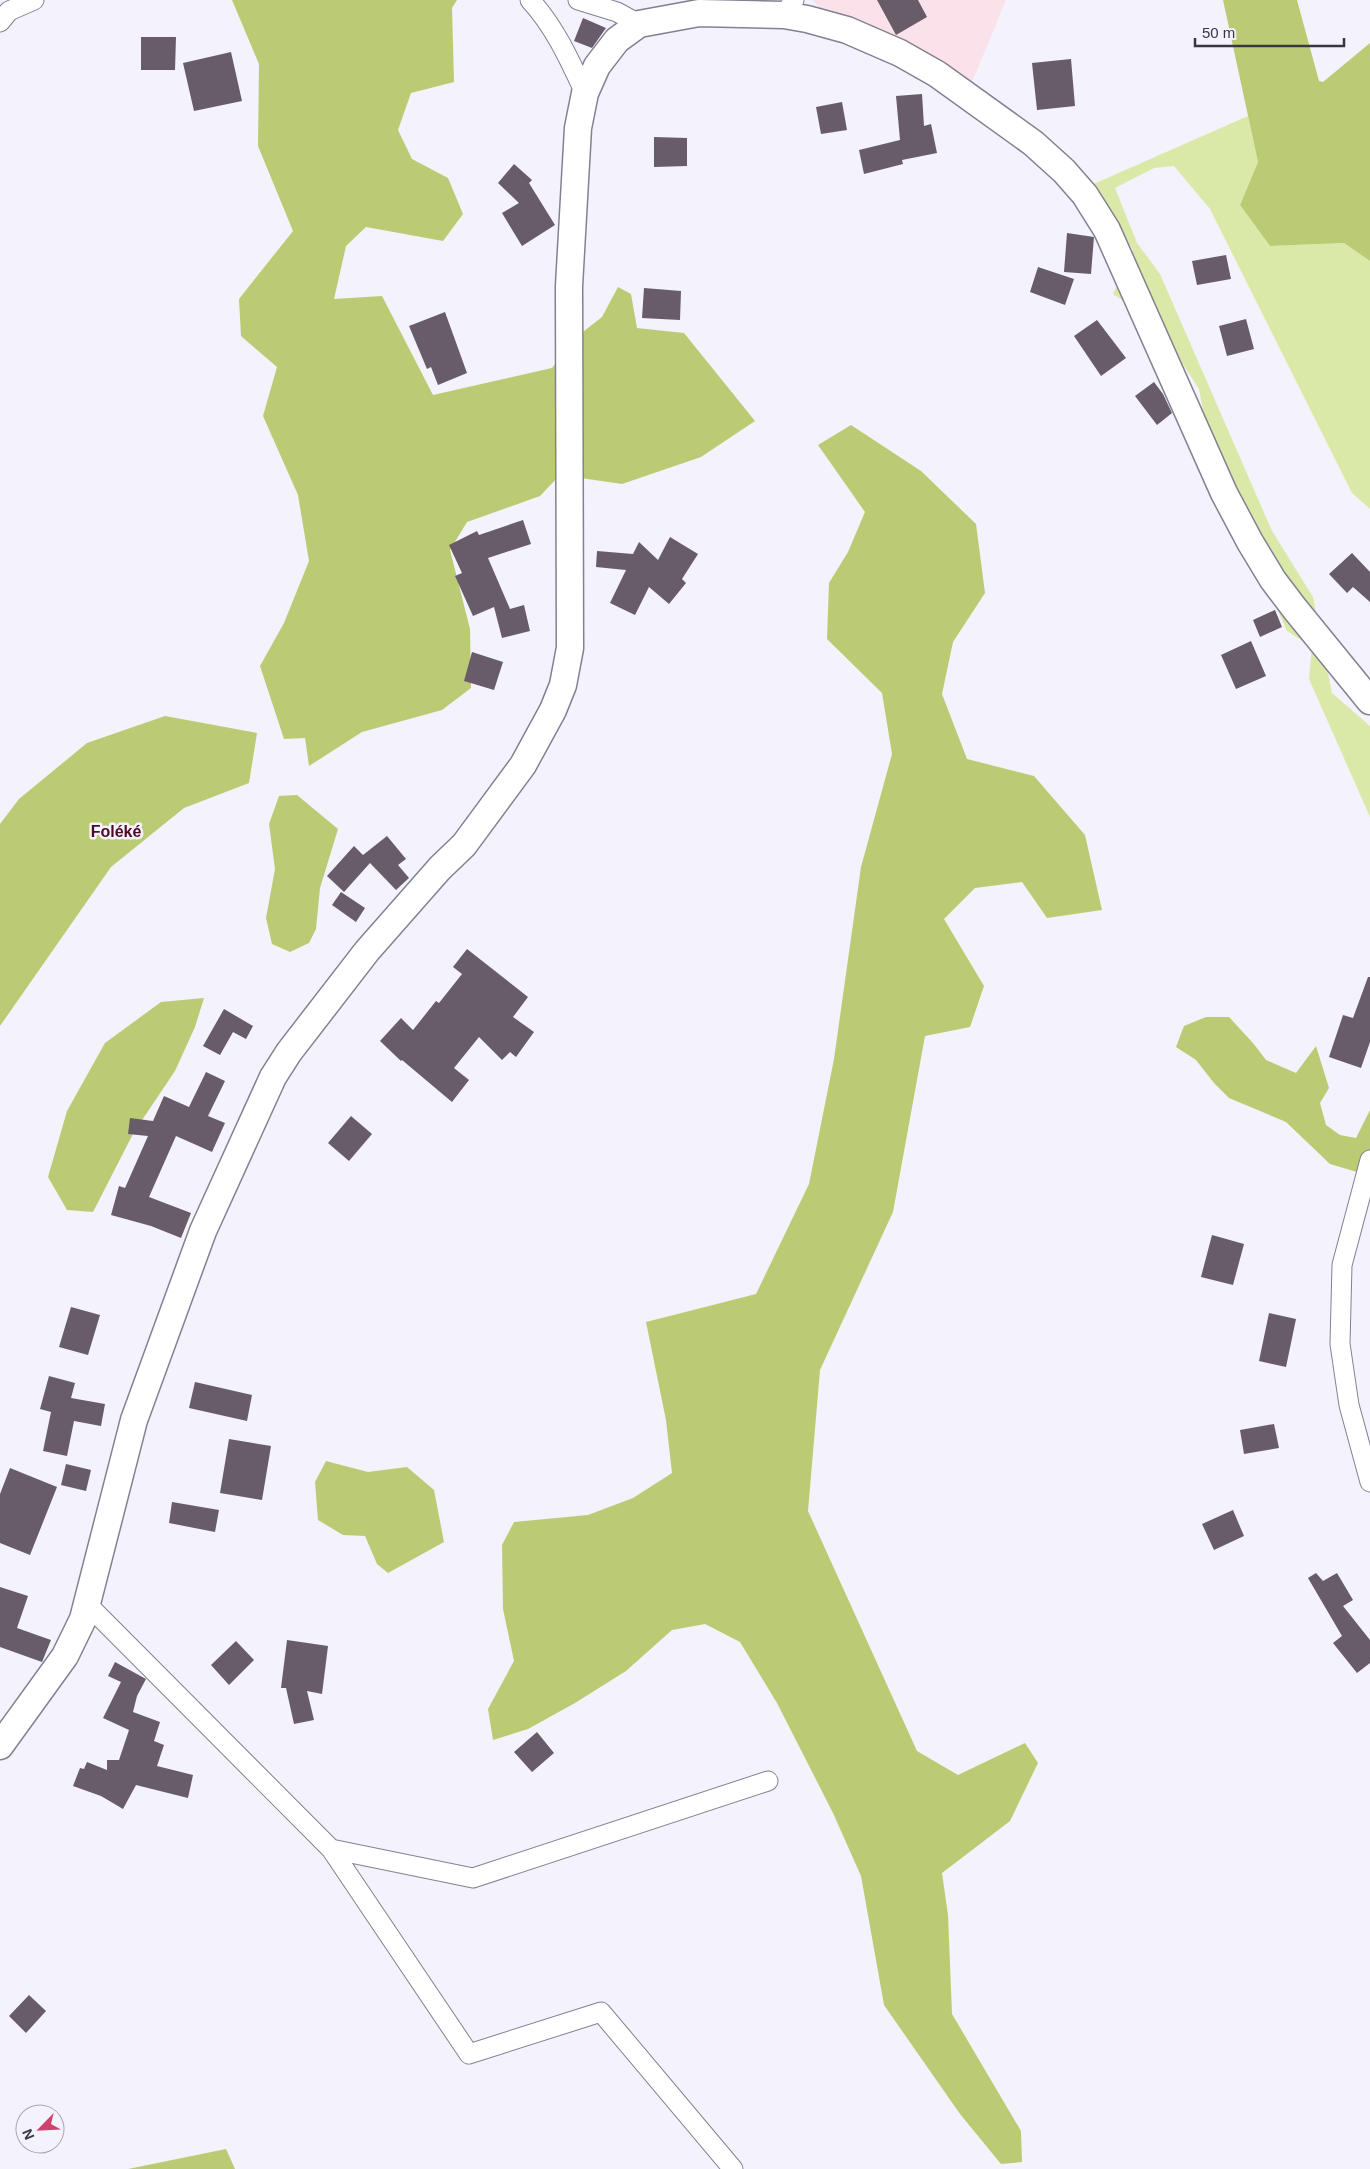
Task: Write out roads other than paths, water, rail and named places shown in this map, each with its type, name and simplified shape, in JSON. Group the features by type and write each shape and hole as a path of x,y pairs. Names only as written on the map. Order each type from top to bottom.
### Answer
{"street":[{"path":"0,22 9,12 34,0"},
{"path":"530,0 552,30 567,55 585,93"},
{"path":"578,0 616,6 639,24"},
{"path":"0,1746 65,1656 75,1638 87,1604 134,1420 203,1231 273,1077 289,1052 368,951 440,868 464,845 492,808 538,739 563,685 570,648 569,286 578,128 585,93 598,66 617,40 639,24 699,13 789,8 807,19 847,30 915,61 976,100 1033,143 1064,171 1085,195 1107,230 1224,493 1250,542 1290,602 1351,680 1370,701"},
{"path":"1370,1160 1342,1265 1340,1344 1349,1405 1370,1482"},
{"path":"87,1604 331,1849 469,2054 601,2012 732,2169"},
{"path":"331,1849 473,1878 768,1780"}],"district":[{"name":"Foléké","path":"116,831"}]}
